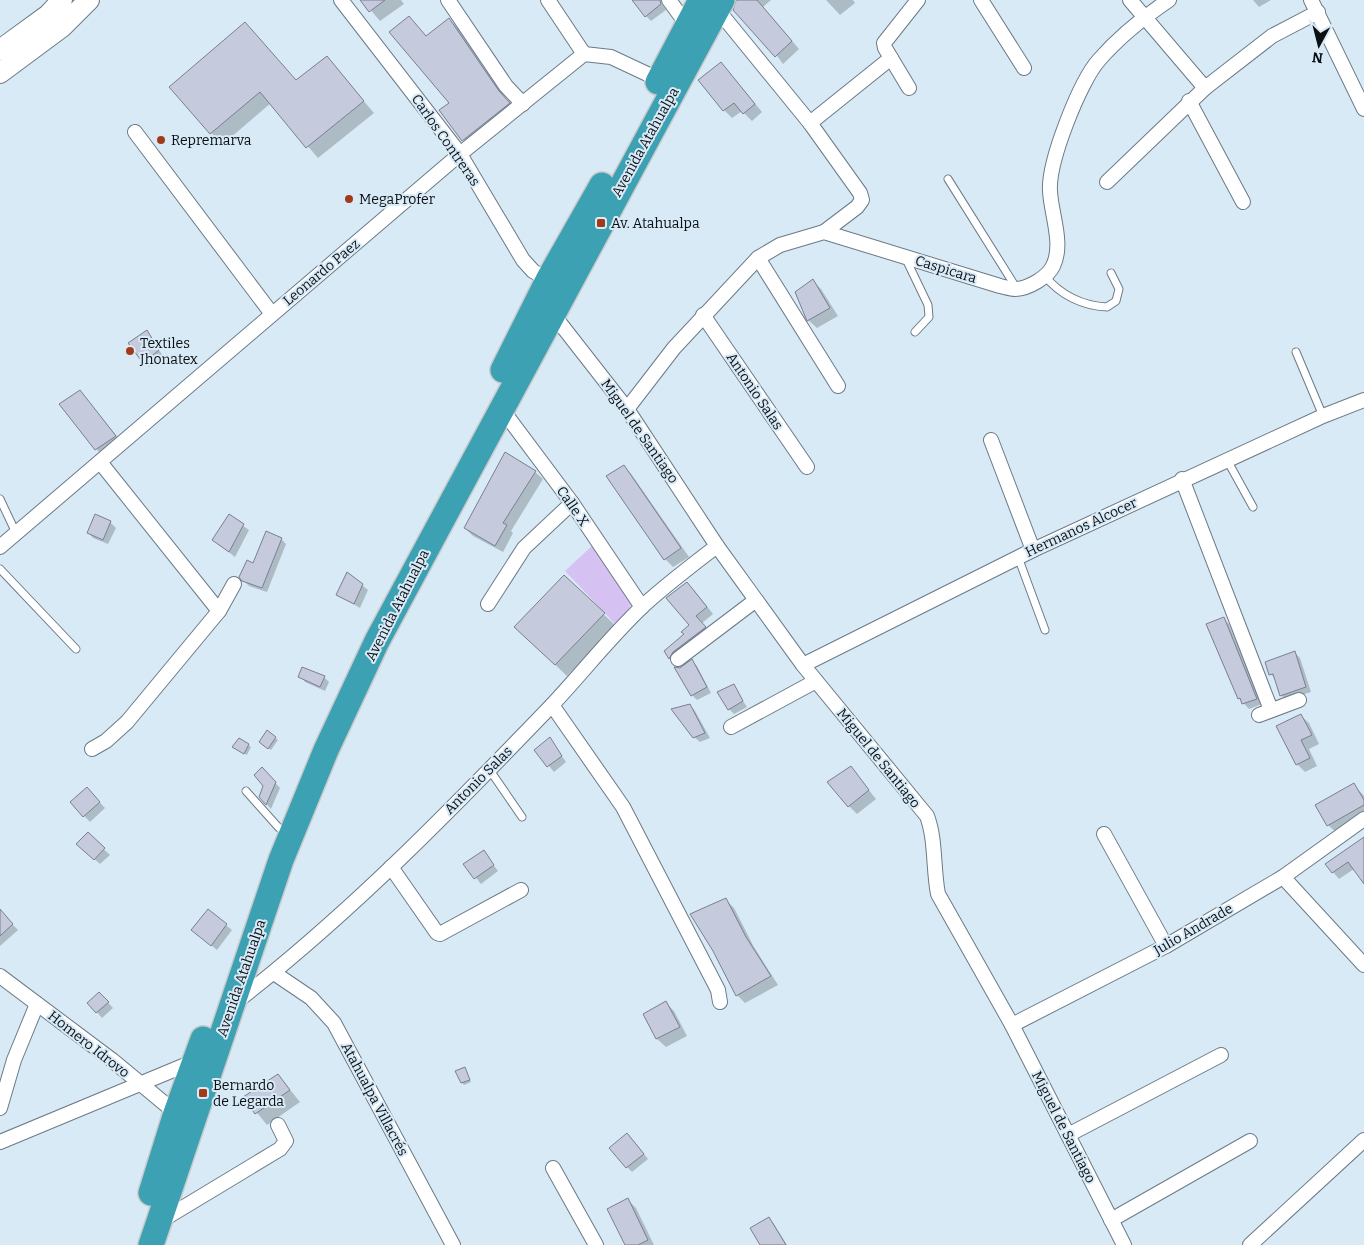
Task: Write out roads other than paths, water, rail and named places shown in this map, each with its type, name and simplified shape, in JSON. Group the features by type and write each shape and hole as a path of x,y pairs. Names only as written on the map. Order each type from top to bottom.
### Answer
{"highway":[{"name":"Avenida Atahualpa","path":"135,1245 176,1113 279,828 319,726 548,280 660,80 688,26 714,3"},
{"name":"Avenida Atahualpa","path":"155,1234 281,860 326,750 378,641 714,3"}],"main road":[{"path":"0,50 48,15 62,0"},
{"path":"0,73 62,27 89,0"}],"street":[{"name":"Carlos Contreras","path":"341,0 460,154 523,260 533,271 548,280"},
{"path":"448,0 506,86 522,104"},
{"path":"548,0 584,54 611,57 660,80"},
{"path":"669,0 688,26"},
{"path":"909,88 884,43 918,0"},
{"path":"981,0 1024,68"},
{"path":"1130,0 1205,88"},
{"path":"1017,289 1045,276 1052,268 1057,251 1049,188 1060,139 1073,107 1098,60 1145,17 1168,0"},
{"path":"627,409 674,348 758,258 780,245 824,232 857,208 862,200 860,193 810,123 714,3"},
{"path":"1107,182 1205,88 1314,6 1364,108"},
{"name":"Leonardo Paez","path":"0,547 460,154 584,54"},
{"path":"810,123 891,58"},
{"path":"1189,102 1243,202"},
{"path":"135,132 272,314"},
{"name":"Caspicara","path":"824,232 1000,286 1017,289"},
{"path":"758,258 838,386"},
{"name":"Miguel de Santiago","path":"552,313 627,409 718,546 803,665 927,816 932,829 934,875 938,894 1012,1025 1124,1245"},
{"name":"Antonio Salas","path":"703,315 807,468"},
{"name":"Hermanos Alcocer","path":"803,665 1018,557 1227,459 1323,416 1364,400"},
{"name":"Calle X","path":"501,408 572,503 642,607"},
{"path":"991,440 1033,550"},
{"path":"100,462 219,612"},
{"path":"1182,480 1265,712 1299,700"},
{"path":"488,604 524,548 572,503"},
{"name":"Antonio Salas","path":"231,1006 274,973 391,867 552,705 642,607 680,573 718,546"},
{"path":"92,749 106,741 127,722 219,612 234,584"},
{"path":"678,660 756,600"},
{"path":"731,727 816,681"},
{"path":"552,705 623,807 718,990 720,1002"},
{"name":"Julio Andrade","path":"1012,1025 1166,946 1283,877 1364,819"},
{"path":"1104,834 1166,946"},
{"path":"391,867 437,933 440,934 521,890"},
{"path":"1283,877 1364,965"},
{"name":"Atahualpa Villacrés","path":"274,973 311,998 334,1023 453,1245"},
{"name":"Homero Idrovo","path":"0,976 176,1113"},
{"path":"0,1108 14,1060 37,1004"},
{"path":"1068,1135 1221,1055"},
{"path":"0,1142 195,1061"},
{"path":"155,1234 280,1149 286,1141 278,1125"},
{"path":"1250,1245 1364,1140"},
{"path":"1111,1220 1250,1141"},
{"path":"553,1168 596,1245"}],"lane":[{"path":"948,179 1017,289"},
{"path":"905,257 928,305 929,318 915,332"},
{"path":"1045,276 1055,288 1070,297 1092,306 1106,308 1116,301 1119,289 1111,273"},
{"path":"1296,352 1323,416"},
{"path":"1227,459 1253,507"},
{"path":"0,499 16,533"},
{"path":"1018,557 1045,630"},
{"path":"0,569 76,649"},
{"path":"489,768 522,817"},
{"path":"246,791 279,828"}],"place":[{"name":"Repremarva","path":"161,140"},
{"name":"MegaProfer","path":"349,199"},
{"name":"Av. Atahualpa","path":"601,223"},
{"name":"Textiles Jhonatex","path":"130,351"},
{"name":"Bernardo de Legarda","path":"203,1093"}]}
